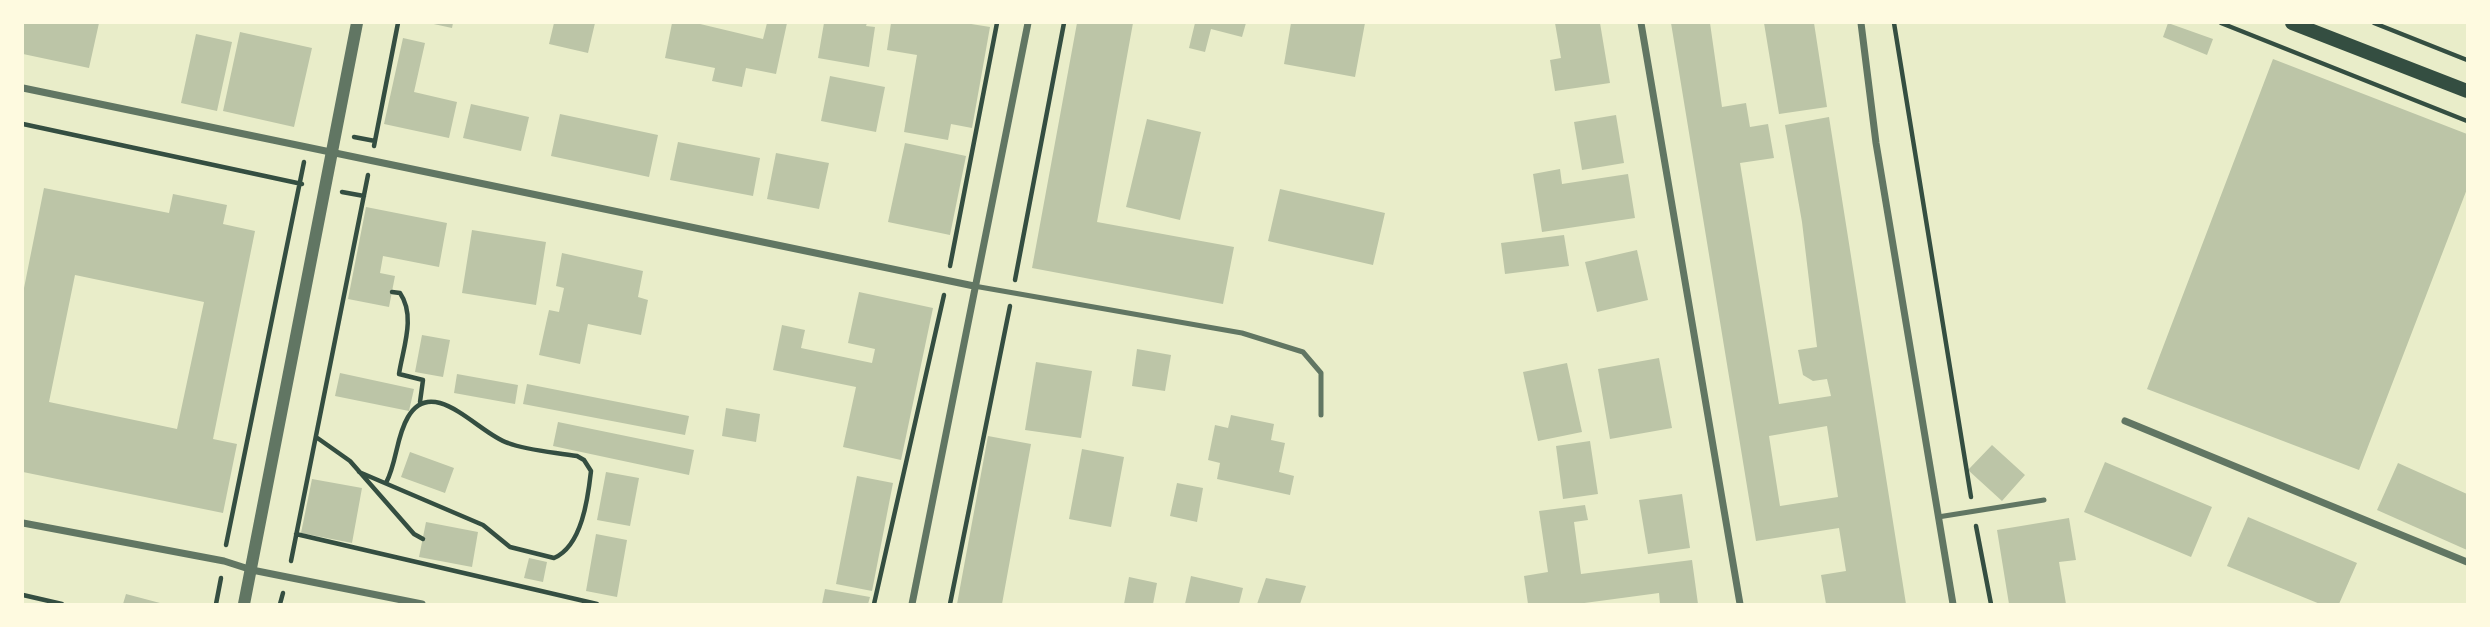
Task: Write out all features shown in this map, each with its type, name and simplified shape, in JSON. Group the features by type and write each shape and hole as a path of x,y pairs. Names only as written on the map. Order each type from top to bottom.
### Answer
{"main road":[{"path":"2292,23 2467,91"}],"street":[{"path":"244,604 357,23"},
{"path":"912,604 1028,23"},
{"path":"1642,23 1740,604"},
{"path":"1861,23 1876,143 1953,604"},
{"path":"23,88 974,286"},
{"path":"2125,421 2467,562"},
{"path":"23,523 224,561 252,570 422,604"}],"lane":[{"path":"974,286 1242,334 1303,352 1321,373 1321,415"},
{"path":"1938,517 2044,500"}],"path":[{"path":"280,604 288,577 398,23"},
{"path":"874,604 947,282 997,23"},
{"path":"950,604 1064,23"},
{"path":"1894,23 1973,511 1991,604"},
{"path":"2221,23 2467,121"},
{"path":"2374,23 2467,60"},
{"path":"23,124 364,196"},
{"path":"216,604 307,149"},
{"path":"386,483 395,466 404,426 420,402 423,380 399,374 409,315 407,303 400,293 392,292"},
{"path":"359,472 483,525 510,547 554,558 565,551 582,519 591,471 584,460 506,443 452,407 428,401 420,402"},
{"path":"316,437 336,450 414,534 423,539"},
{"path":"296,534 597,604"},
{"path":"23,595 62,604"}],"building":[{"path":"23,23 99,23 89,68 23,54"},
{"path":"429,23 453,23 452,28"},
{"path":"554,23 595,23 588,53 549,44"},
{"path":"672,23 696,23 763,39 767,23 787,23 776,74 746,68 742,87 712,81 715,68 665,58"},
{"path":"824,23 867,23 866,26 875,27 869,67 818,58"},
{"path":"891,23 965,23 990,27 972,128 951,124 948,140 904,132 917,55 887,50"},
{"path":"1077,23 1133,23 1097,222 1234,247 1223,304 1032,268"},
{"path":"1195,23 1246,23 1242,37 1211,29 1205,52 1189,48"},
{"path":"1291,23 1365,23 1355,77 1284,64"},
{"path":"1555,23 1600,23 1610,83 1555,91 1550,60 1561,58"},
{"path":"1671,23 1710,23 1722,107 1746,103 1750,127 1768,124 1774,158 1740,163 1779,404 1831,396 1827,379 1813,381 1803,375 1798,350 1817,347 1802,222 1785,125 1829,117 1906,604 1826,604 1821,575 1846,571 1839,528 1756,541","holes":["1827,426 1838,497 1780,506 1769,436"]},
{"path":"1764,23 1814,23 1827,107 1779,114"},
{"path":"2168,23 2213,39 2207,55 2163,37"},
{"path":"240,32 312,48 294,127 223,111"},
{"path":"196,34 232,42 217,111 181,103"},
{"path":"403,38 425,43 414,92 457,102 449,138 384,124"},
{"path":"2273,59 2467,134 2467,189 2359,470 2147,389"},
{"path":"830,76 885,87 876,132 821,121"},
{"path":"471,104 529,117 521,151 463,138"},
{"path":"560,114 658,135 649,177 551,156"},
{"path":"1616,115 1624,163 1582,170 1574,122"},
{"path":"1147,119 1201,132 1180,220 1126,207"},
{"path":"678,142 760,158 753,196 670,180"},
{"path":"905,143 966,156 950,235 888,222"},
{"path":"776,153 829,163 819,209 767,199"},
{"path":"1560,169 1562,184 1628,174 1635,218 1542,232 1533,174"},
{"path":"44,188 169,213 173,194 227,205 223,224 255,231 213,439 237,444 223,513 23,472 23,293","holes":["75,275 204,302 177,429 49,402"]},
{"path":"1280,189 1385,213 1373,265 1268,241"},
{"path":"366,207 447,223 439,267 383,256 380,273 395,276 389,307 348,299"},
{"path":"472,230 546,242 536,305 462,293"},
{"path":"1564,235 1569,266 1505,274 1501,243"},
{"path":"1637,250 1648,300 1597,312 1585,262"},
{"path":"562,253 643,271 638,297 648,300 641,335 588,324 580,364 539,355 549,310 559,312 564,288 556,286"},
{"path":"859,292 933,308 901,460 843,447 856,387 773,370 782,325 805,330 801,348 872,363 875,349 848,343"},
{"path":"422,335 450,340 443,377 415,372"},
{"path":"1137,349 1171,355 1165,391 1132,386"},
{"path":"1659,358 1672,428 1610,439 1598,369"},
{"path":"1036,362 1092,371 1081,438 1025,430"},
{"path":"1567,363 1582,432 1538,441 1523,372"},
{"path":"340,373 414,389 409,411 335,396"},
{"path":"457,374 518,385 515,404 454,393"},
{"path":"527,384 689,416 685,435 523,404"},
{"path":"726,408 760,414 756,442 722,436"},
{"path":"1231,415 1274,424 1271,440 1285,443 1279,472 1294,476 1290,495 1217,479 1220,463 1208,460 1215,425 1228,428"},
{"path":"558,422 694,450 689,475 553,446"},
{"path":"988,436 1031,444 1002,604 957,604"},
{"path":"1590,441 1598,494 1563,499 1556,446"},
{"path":"1992,445 2025,475 2002,501 1968,470"},
{"path":"1082,449 1124,457 1111,527 1069,519"},
{"path":"410,452 454,468 445,493 401,477"},
{"path":"2105,462 2212,507 2191,557 2084,512"},
{"path":"2398,463 2467,494 2467,550 2377,510"},
{"path":"606,472 639,478 630,526 597,520"},
{"path":"857,476 893,483 872,591 836,584"},
{"path":"312,479 362,488 352,543 301,533"},
{"path":"1177,483 1203,488 1197,522 1170,516"},
{"path":"1682,494 1690,548 1648,554 1639,500"},
{"path":"1585,505 1588,520 1574,522 1581,574 1692,560 1698,604 1660,604 1659,593 1577,604 1528,604 1524,576 1548,572 1539,511"},
{"path":"2248,517 2357,563 2339,604 2320,604 2227,566"},
{"path":"2069,518 2076,560 2059,562 2066,604 2009,604 1997,530"},
{"path":"426,522 478,532 472,567 419,557"},
{"path":"596,534 627,540 617,597 586,591"},
{"path":"529,558 547,562 543,582 524,578"},
{"path":"1191,576 1243,588 1239,604 1185,604"},
{"path":"1129,577 1157,583 1153,604 1124,604"},
{"path":"1266,578 1306,586 1300,604 1257,604"},
{"path":"825,589 870,597 868,604 822,604"},
{"path":"126,594 160,603 160,604 123,604"}]}
